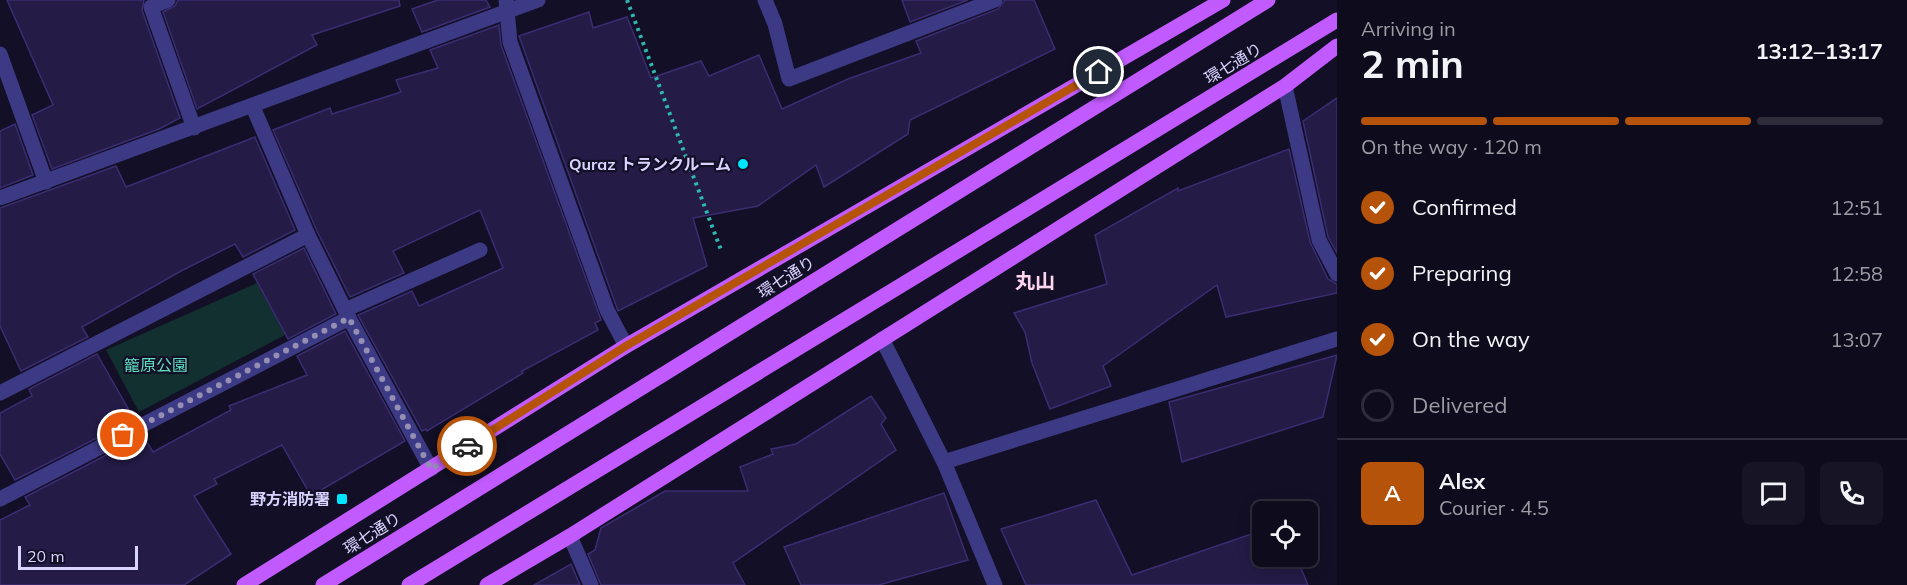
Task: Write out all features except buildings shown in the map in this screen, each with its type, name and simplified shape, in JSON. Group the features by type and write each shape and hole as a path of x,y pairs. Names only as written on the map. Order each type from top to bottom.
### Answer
{"main road":[{"path":"244,585 626,346 1223,0"},
{"name":"環七通り","path":"323,585 1268,0"},
{"name":"環七通り","path":"409,585 1337,20"},
{"path":"487,585 570,536 1285,86 1337,46"}],"street":[{"path":"168,0 151,7 194,128"},
{"path":"0,198 253,107 507,5 538,0"},
{"path":"765,0 775,24 789,79 995,0"},
{"path":"507,5 510,42 607,310 626,346"},
{"path":"0,54 46,182"},
{"path":"1285,86 1319,240 1337,274"},
{"path":"253,107 308,235 347,314 431,469"},
{"path":"0,393 308,235"},
{"path":"0,499 347,314 480,250"},
{"path":"882,339 944,462 995,585"},
{"path":"944,462 1337,339"},
{"path":"570,536 591,585"}],"path":[{"path":"627,0 721,250"}],"green space":[{"name":"籠原公園","path":"257,283 285,335 139,412 106,350"}],"way so far":[{"path":"123,435 349,318 431,469 467,446"}],"place":[{"name":"Quraz トランクルーム","path":"743,164"},
{"name":"野方消防署","path":"342,499"}],"district":[{"name":"丸山","path":"1035,280"}],"route":[{"path":"467,446 626,346 1099,72"}]}
